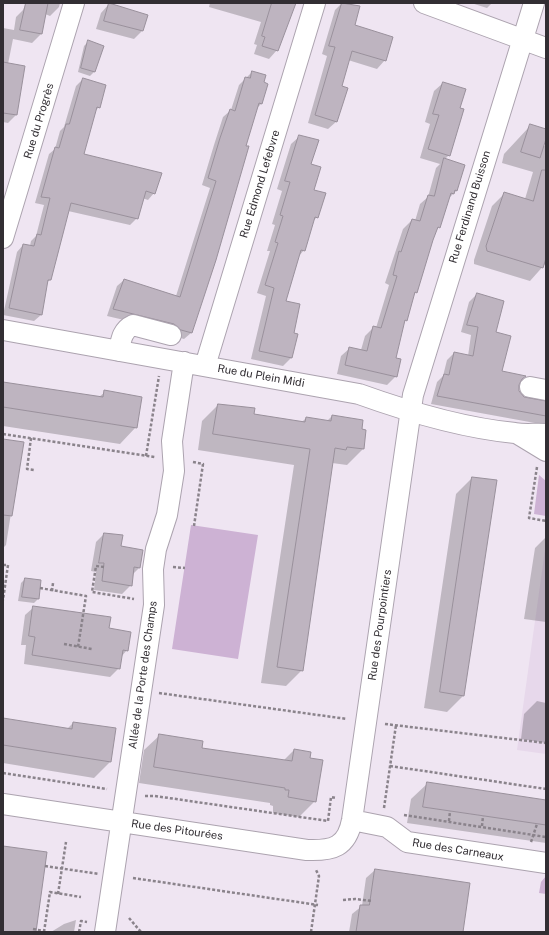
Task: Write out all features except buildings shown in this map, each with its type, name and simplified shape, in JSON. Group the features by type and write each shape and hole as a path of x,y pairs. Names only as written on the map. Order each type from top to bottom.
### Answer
{"street":[{"name":"Rue du Progrès","path":"3,238 74,3"},
{"name":"Rue Edmond Lefebvre","path":"205,366 315,3"},
{"path":"424,3 546,48"},
{"name":"Rue Ferdinand Buisson","path":"410,413 413,395 534,3"},
{"path":"119,351 122,335 127,328 133,325 171,335"},
{"name":"Rue du Plein Midi","path":"3,330 359,394 410,413 516,434 546,434"},
{"name":"Allée de la Porte des Champs","path":"98,927 122,822 126,796 154,605 152,569 156,549 182,461 172,441 184,362"},
{"name":"Rue des Pourpointiers","path":"351,819 410,413"},
{"name":"Rue du Plein Midi","path":"516,434 543,458"},
{"name":"Rue des Pitourées","path":"3,804 317,850 333,848 351,819"},
{"name":"Rue des Carneaux","path":"351,819 387,827 407,842 546,863"}],"path":[{"path":"146,456 158,379 164,359"},
{"path":"3,434 203,464 194,526"},
{"path":"31,438 26,469 34,470"},
{"path":"543,458 536,468 528,518 546,521"},
{"path":"3,565 8,566 3,600"},
{"path":"92,592 96,566 104,567"},
{"path":"167,566 184,568"},
{"path":"52,590 53,583"},
{"path":"40,588 86,596 92,592 141,600"},
{"path":"78,646 86,596"},
{"path":"64,644 92,649"},
{"path":"141,691 366,722 546,743"},
{"path":"383,812 396,725"},
{"path":"390,766 546,789"},
{"path":"3,773 104,788 126,796 155,796 328,821 331,797 351,819"},
{"path":"449,821 450,811"},
{"path":"399,814 546,837"},
{"path":"482,826 484,816"},
{"path":"58,894 66,842"},
{"path":"310,932 316,905 319,876 314,864 317,850"},
{"path":"45,866 99,874"},
{"path":"134,886 135,879"},
{"path":"142,880 316,905"},
{"path":"34,929 44,931 50,892 81,897"},
{"path":"343,900 355,899 372,901"},
{"path":"130,913 129,920 142,932"},
{"path":"79,932 81,921 98,927"}],"shaded area":[{"path":"539,475 546,481 546,516 534,514"},
{"path":"191,525 258,535 238,659 172,649"},
{"path":"546,542 546,754 517,750"},
{"path":"546,876 546,894 539,893 541,882"}]}
